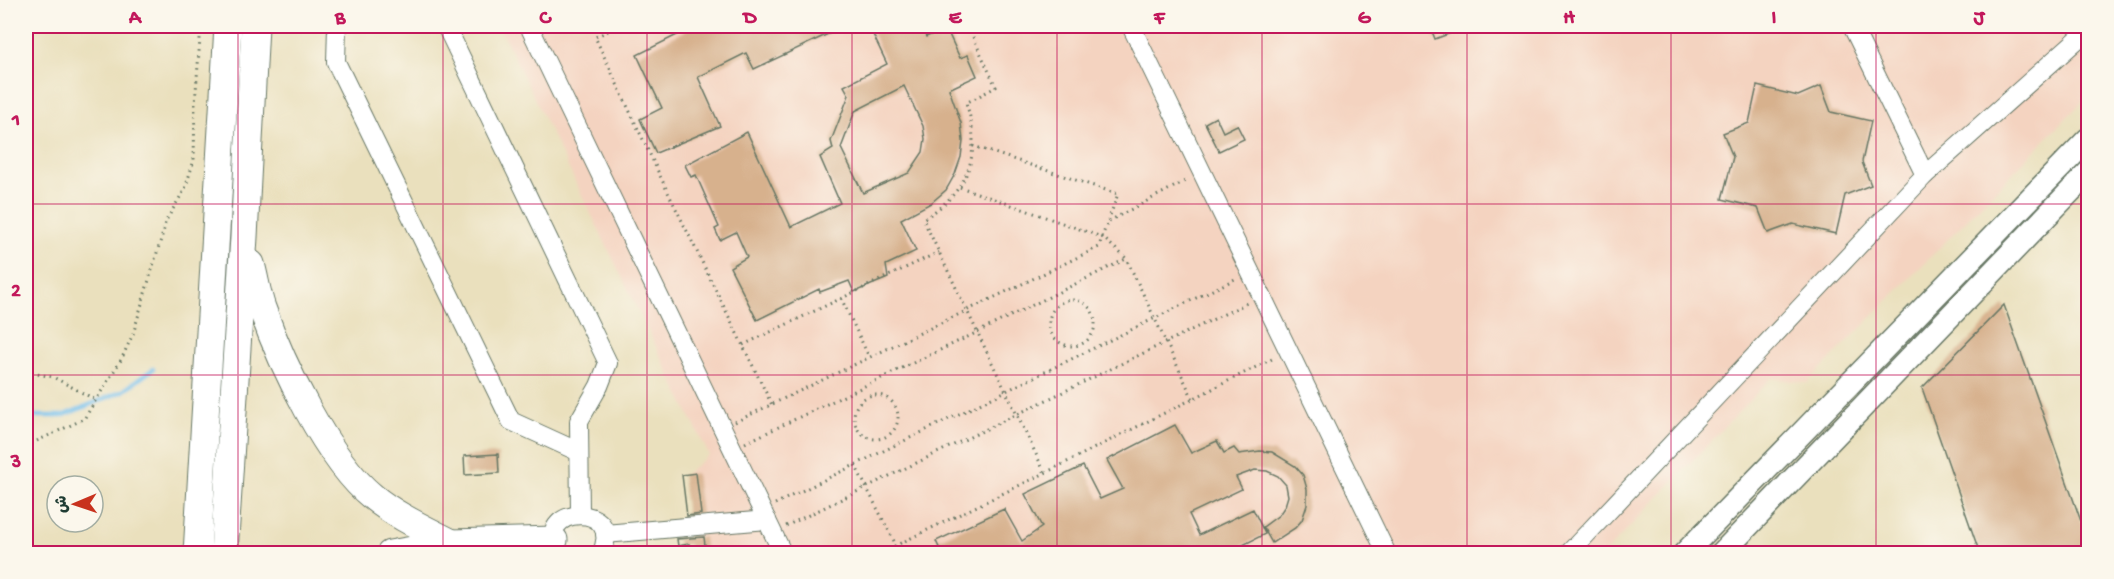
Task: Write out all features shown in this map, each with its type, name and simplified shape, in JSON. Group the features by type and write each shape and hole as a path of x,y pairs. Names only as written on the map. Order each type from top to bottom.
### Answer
{"highway":[{"path":"197,554 228,26"},
{"path":"224,554 255,26"},
{"path":"244,237 261,306 278,350 330,446 347,470 372,496 403,518 452,543"},
{"path":"404,552 452,543 556,547"}],"main road":[{"path":"1684,554 2088,139"},
{"path":"1720,554 2088,173"}],"lane":[{"path":"337,26 336,62 511,421 579,452"},
{"path":"446,26 608,363 599,386 579,421 580,514"},
{"path":"529,26 783,554"},
{"path":"1131,26 1387,554"},
{"path":"1852,26 1925,175"},
{"path":"1568,554 1925,175 2088,30"},
{"path":"556,547 559,524 565,519 580,514 596,519 605,534 601,554"},
{"path":"605,534 768,521"}],"path":[{"path":"26,446 84,419 121,360 133,334 167,219 185,189 194,160 195,104 201,26"},
{"path":"619,26 595,37 660,178 772,405"},
{"path":"968,26 996,87 966,103 974,132 972,160 960,188 949,201 923,219 1045,473"},
{"path":"723,428 1099,247 1118,194 973,146"},
{"path":"1109,221 1202,172"},
{"path":"960,188 1102,237 1126,258 1193,399"},
{"path":"743,345 939,252"},
{"path":"733,448 978,332 1126,258"},
{"path":"768,521 855,465 1251,272"},
{"path":"768,521 866,487 1262,295"},
{"path":"841,298 869,357"},
{"path":"1072,300 1092,311 1095,325 1093,333 1082,344 1066,346 1053,337 1050,330 1051,314 1062,303 1072,300"},
{"path":"878,554 1289,351"},
{"path":"26,372 53,377 96,400"},
{"path":"870,396 885,397 896,408 898,415 894,430 882,439 867,438 856,427 854,411 863,399 870,396"},
{"path":"855,465 896,545"}],"shaded area":[{"path":"499,26 2088,26 2088,96 1807,383 1771,378 1605,553 693,554 684,475 709,455"}],"building":[{"path":"688,26 772,26 774,31 785,26 845,26 754,69 746,53 698,77 720,126 656,153 640,119 662,108 637,55 689,29"},
{"path":"869,26 921,26 926,37 946,28 960,58 968,55 977,76 949,89 961,123 963,141 961,157 955,174 946,190 931,203 901,219 916,251 886,265 888,278 854,292 849,281 820,292 819,289 757,320 730,267 747,257 736,232 720,240 715,229 719,227 696,175 691,177 685,165 747,132 791,227 840,203 820,157 833,149 831,141 849,95 844,86 887,64","holes":["904,86 923,126 925,139 923,152 909,173 863,193 841,148 855,111"]},
{"path":"1430,26 1467,26 1467,27 1435,39"},
{"path":"1757,86 1798,96 1821,86 1831,112 1871,121 1862,162 1871,185 1845,195 1836,234 1793,224 1768,233 1758,208 1722,199 1733,157 1723,133 1749,123"},
{"path":"1216,117 1223,132 1237,125 1244,139 1219,151 1205,123"},
{"path":"2004,305 2088,541 2088,554 1980,554 1922,388"},
{"path":"1175,425 1191,453 1217,441 1224,453 1234,448 1239,454 1272,452 1295,466 1303,475 1307,489 1307,505 1302,520 1295,528 1272,543 1263,527 1279,515 1285,506 1288,496 1286,485 1278,476 1267,471 1255,470 1236,477 1242,489 1189,514 1199,535 1253,509 1265,534 1225,554 942,554 936,541 1004,509 1022,541 1042,527 1025,494 1083,466 1100,499 1123,489 1107,460"},
{"path":"498,454 499,473 465,475 464,456"},
{"path":"696,473 701,514 687,516 682,475"},
{"path":"704,537 706,554 690,554 689,544 678,546 677,539"}],"waterway":[{"path":"26,416 62,416 123,391 153,369"}]}
